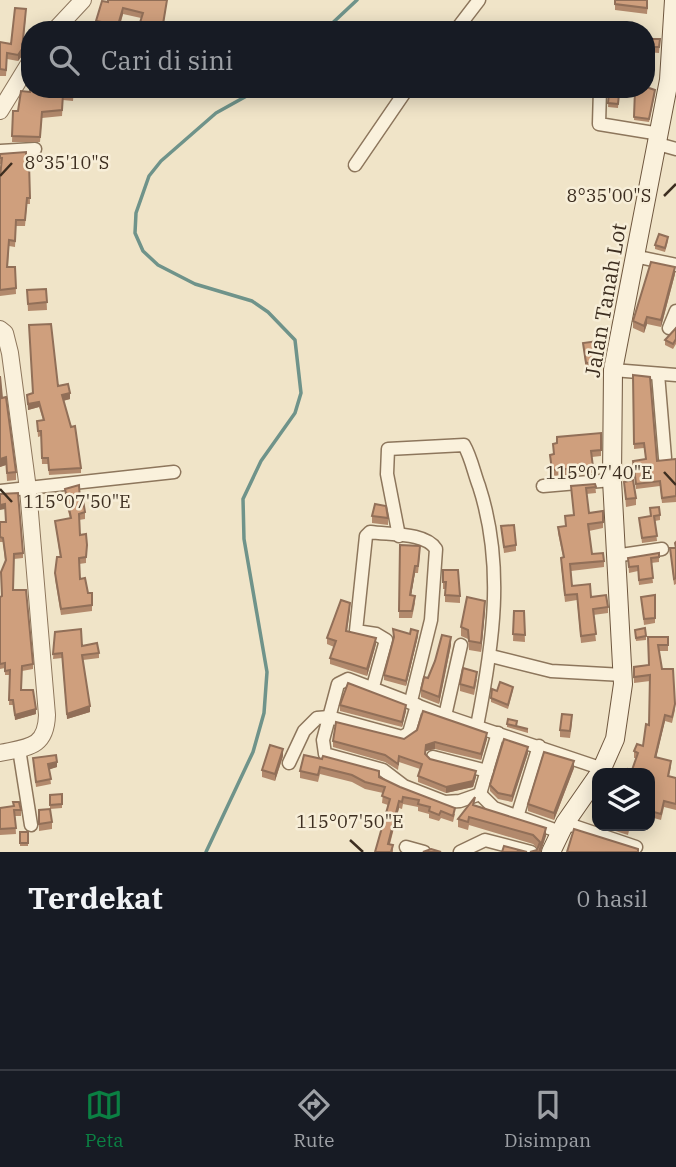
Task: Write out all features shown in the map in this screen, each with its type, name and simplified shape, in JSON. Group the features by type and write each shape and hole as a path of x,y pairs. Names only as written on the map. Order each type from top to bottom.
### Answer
{"main road":[{"name":"Jalan Tanah Lot","path":"602,768 615,739 622,707 623,675 614,556 613,370 634,256 665,142 670,113 674,0"},
{"name":"Jalan Tanah Lot","path":"551,852 562,827 592,784"}],"street":[{"path":"63,21 83,0"},
{"path":"463,21 479,0"},
{"path":"0,111 21,77"},
{"path":"355,165 401,98"},
{"path":"600,98 599,124 665,142"},
{"path":"0,151 35,149"},
{"path":"634,256 676,265"},
{"path":"669,328 676,311"},
{"path":"0,329 5,333 10,353 28,489 47,715 43,737 32,746 0,753"},
{"path":"613,370 676,375"},
{"path":"657,374 665,458"},
{"path":"398,536 387,474 387,449 464,445 486,508 494,544 494,626 477,726"},
{"path":"0,491 174,472"},
{"path":"543,486 612,480"},
{"path":"289,763 310,723 317,718 329,717 402,737 409,733 431,620 436,549 432,543 418,537 370,532 366,536 356,631 376,634 386,640 372,690"},
{"path":"614,556 662,549"},
{"path":"445,716 461,645"},
{"path":"491,656 551,671 623,675"},
{"path":"480,794 460,801 445,802 404,786 383,770 325,754 322,747 338,684 345,679 445,716 539,746 592,769"},
{"path":"480,794 498,733"},
{"path":"517,817 539,746"},
{"path":"19,749 31,825"},
{"path":"433,757 487,771"},
{"path":"480,794 494,808 517,817 636,847"},
{"path":"460,852 485,840 531,852"},
{"path":"406,847 424,852"}],"building":[{"path":"167,0 164,21 140,21 143,13 123,8 119,21 96,21 102,1"},
{"path":"615,0 647,0 647,8 615,4"},
{"path":"15,8 26,9 25,21 21,21 21,50 18,55 7,53 6,70 0,69 0,42 11,44"},
{"path":"655,39 660,39 659,47 655,47"},
{"path":"21,91 21,98 63,98 62,110 42,112 40,137 12,136 13,111 18,111"},
{"path":"608,98 619,98 618,104 608,103"},
{"path":"635,98 653,98 649,119 634,117"},
{"path":"26,152 30,198 27,198 25,220 16,220 15,241 9,240 7,267 15,267 16,288 0,290 0,154"},
{"path":"659,234 668,237 665,248 655,245"},
{"path":"651,262 675,267 661,320 647,317 644,326 633,321"},
{"path":"46,289 47,302 28,304 27,290"},
{"path":"51,324 58,386 68,384 70,393 62,395 71,427 75,426 81,468 49,470 48,458 42,458 41,431 38,431 37,421 44,420 39,402 28,404 27,395 33,393 29,325"},
{"path":"676,328 673,344 665,340"},
{"path":"606,340 604,349 595,350 596,362 586,363 583,343"},
{"path":"633,375 650,377 657,461 676,459 676,496 662,498 660,481 636,484 633,461 646,459 644,443 634,444"},
{"path":"0,376 2,398 6,397 16,472 7,473 6,457 0,459"},
{"path":"601,433 601,450 591,451 593,467 552,470 550,455 554,454 553,444 557,443 557,437"},
{"path":"633,480 636,498 626,499 624,482"},
{"path":"595,484 596,487 586,488 589,513 603,511 603,522 588,524 592,554 603,553 604,561 570,564 572,586 590,584 591,597 606,595 608,607 593,609 596,634 581,636 577,594 565,595 561,558 564,557 558,527 566,526 565,516 574,515 571,486"},
{"path":"79,485 80,500 83,500 85,512 79,514 80,535 86,534 87,545 86,557 79,558 80,579 85,578 88,593 92,593 92,605 61,609 55,573 57,557 61,557 55,521 71,518 65,489"},
{"path":"18,493 23,553 14,554 13,590 26,590 33,664 22,666 21,690 33,690 36,709 15,715 13,700 9,700 10,670 5,671 5,663 0,664 1,572 6,560 3,538 0,537 0,522 6,522 5,504 0,505 0,494"},
{"path":"375,504 386,506 388,518 372,516"},
{"path":"659,507 660,515 654,516 657,536 642,538 639,518 651,516 650,508"},
{"path":"514,525 516,545 504,547 501,526"},
{"path":"400,545 420,546 410,595 415,596 412,611 399,611"},
{"path":"670,548 676,548 676,578 674,579"},
{"path":"659,553 659,557 651,558 653,578 639,580 638,566 629,567 628,558"},
{"path":"443,570 458,570 460,596 445,595"},
{"path":"655,595 655,618 644,619 641,597"},
{"path":"467,597 485,601 481,643 469,641 468,630 461,627"},
{"path":"341,600 350,603 346,631 376,638 367,669 330,658 336,641 327,638"},
{"path":"514,611 524,611 525,635 513,634"},
{"path":"645,628 646,636 636,638 635,630"},
{"path":"81,629 82,646 97,643 99,653 82,655 90,706 67,714 62,653 53,654 55,632"},
{"path":"393,629 410,634 411,629 418,631 406,681 384,675 394,637"},
{"path":"442,635 451,637 439,697 421,690 424,677 428,678 435,661"},
{"path":"648,637 668,637 668,645 658,645 662,669 673,669 675,704 672,717 665,715 655,757 671,761 668,776 676,778 676,804 664,801 661,814 655,812 655,768 633,768 638,753 634,751 637,744 643,746 646,724 649,725 650,675 634,677 634,667 649,665"},
{"path":"463,668 477,672 474,688 460,684"},
{"path":"500,682 513,687 508,705 491,698 492,689 497,691"},
{"path":"348,683 406,705 402,722 340,705"},
{"path":"423,711 487,733 481,754 435,742 426,745 425,754 430,759 476,771 473,781 446,787 418,776 422,764 399,756 398,764 385,755 333,741 336,722 404,739 417,730"},
{"path":"562,714 572,715 570,731 560,730"},
{"path":"508,719 517,721 516,726 528,729 507,724"},
{"path":"504,739 528,747 512,796 498,793 490,785"},
{"path":"270,745 283,749 275,774 262,770"},
{"path":"544,752 574,761 554,813 528,804"},
{"path":"56,755 57,762 48,764 51,779 36,782 33,758"},
{"path":"304,755 322,759 323,756 379,771 379,777 455,808 453,816 441,811 439,815 429,811 430,807 418,804 419,800 403,797 402,802 399,801 388,844 393,845 391,852 375,852 390,799 382,796 385,787 320,767 318,775 300,771"},
{"path":"62,794 62,804 50,805 50,795"},
{"path":"475,797 473,805 546,828 539,852 530,852 537,850 540,842 533,835 469,817 468,822 458,819"},
{"path":"13,802 19,802 21,810 14,810 16,828 0,829 0,808 14,806"},
{"path":"50,809 52,822 39,824 39,810"},
{"path":"574,829 638,849 638,852 567,852"},
{"path":"20,832 28,832 28,843 20,843"},
{"path":"504,846 527,852 502,852"}],"waterway":[{"path":"335,21 357,0"},
{"path":"206,852 253,752 264,713 267,672 244,539 243,499 261,461 295,413 301,393 295,340 268,312 252,301 195,284 158,265 143,251 135,233 136,213 149,176 161,161 216,113 243,98"}]}
